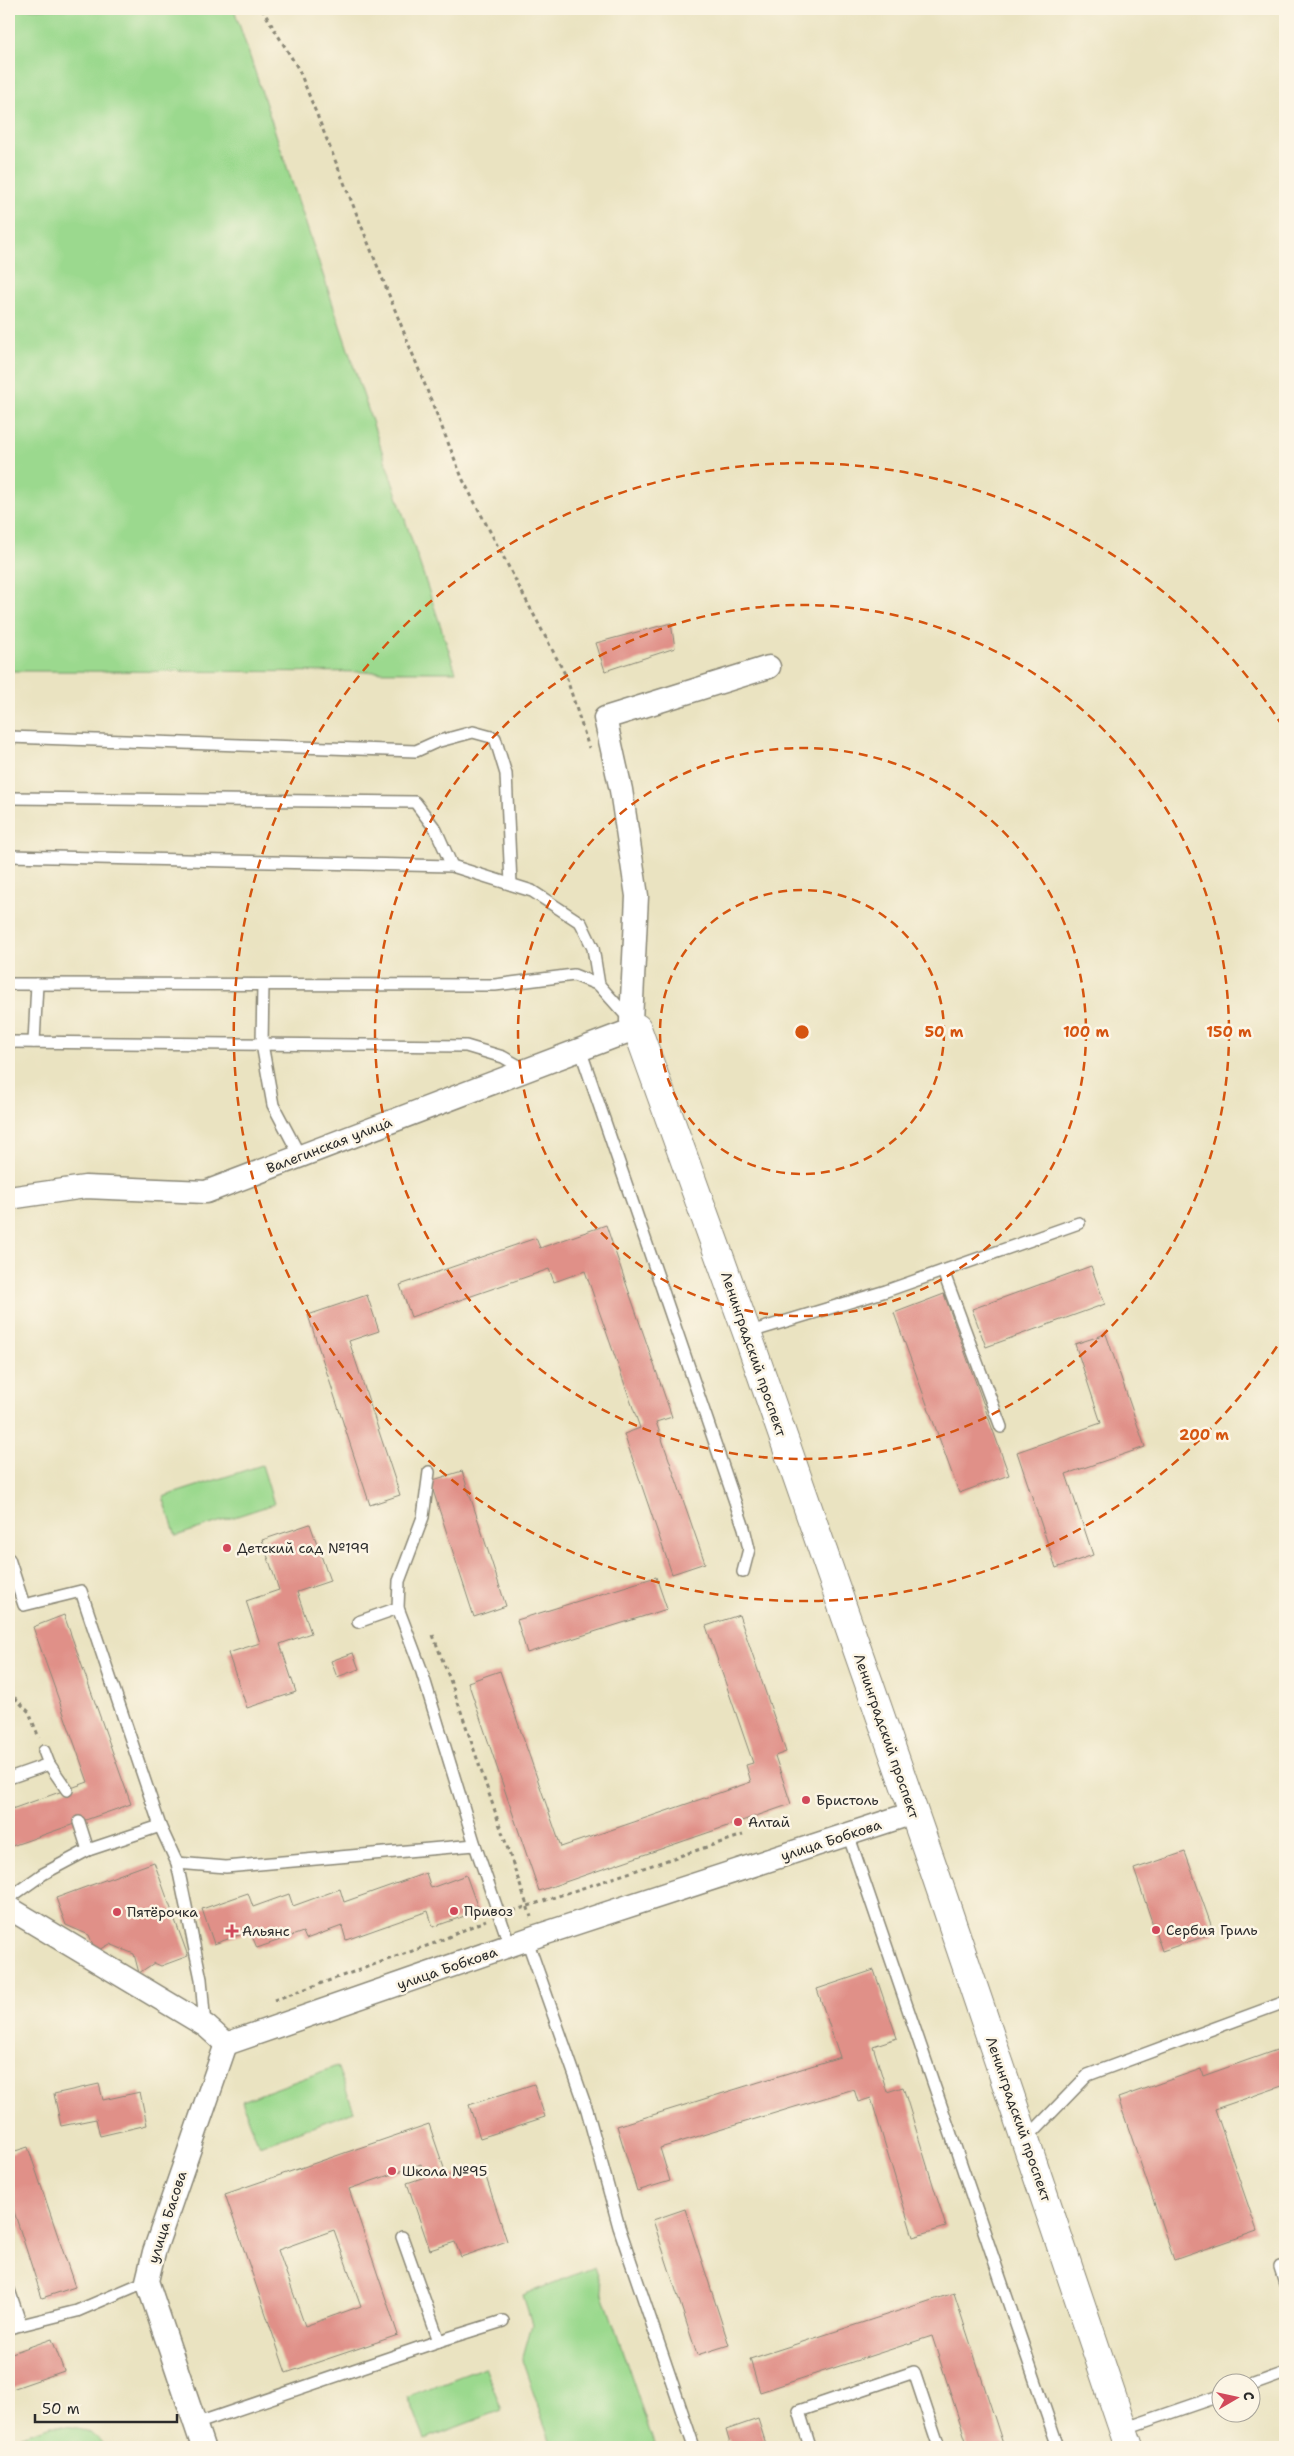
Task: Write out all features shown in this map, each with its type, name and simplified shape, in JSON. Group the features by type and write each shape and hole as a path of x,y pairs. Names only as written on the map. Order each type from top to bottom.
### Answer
{"street":[{"path":"634,1024 638,896 620,790 605,718 769,667"},
{"name":"Валегинская улица","path":"9,1198 85,1187 206,1192 580,1049 634,1024"},
{"name":"Ленинградский проспект","path":"634,1024 747,1333 1126,2438"},
{"name":"улица Бобкова","path":"226,2044 525,1941 913,1813"},
{"path":"9,1908 206,2026 226,2044"},
{"name":"улица Басова","path":"203,2447 147,2282 154,2252 226,2044"}],"lane":[{"path":"9,738 416,751 436,742 473,732 495,738 506,774 512,884"},
{"path":"9,798 415,802 436,830 452,866"},
{"path":"9,856 452,866 532,891 581,923 593,948 598,985"},
{"path":"9,984 495,985 574,975 598,985 634,1024"},
{"path":"34,1042 36,984"},
{"path":"263,984 262,1044 272,1105 300,1156"},
{"path":"9,1042 466,1046 503,1057 526,1070"},
{"path":"580,1049 744,1528 749,1549 743,1572"},
{"path":"747,1333 886,1291 1079,1223"},
{"path":"943,1271 1001,1427"},
{"path":"429,1472 424,1518 399,1582 398,1608 430,1696 475,1844 525,1941 587,2110 619,2227 694,2447"},
{"path":"9,1559 24,1605 81,1590 160,1826 177,1863 202,1978 206,2026"},
{"path":"358,1622 398,1608"},
{"path":"44,1751 49,1764 67,1790"},
{"path":"9,1778 49,1764"},
{"path":"79,1822 88,1850"},
{"path":"9,1898 43,1874 88,1850 160,1826"},
{"path":"848,1834 1058,2447"},
{"path":"177,1863 226,1867 475,1844"},
{"path":"1025,2140 1088,2075 1285,2002"},
{"path":"402,2237 439,2341"},
{"path":"1280,2266 1285,2283"},
{"path":"9,2328 77,2311 147,2282"},
{"path":"9,2290 21,2325"},
{"path":"195,2424 503,2321"},
{"path":"810,2447 799,2411 914,2372 939,2447"},
{"path":"1262,2382 1285,2374"},
{"path":"1126,2438 1212,2399"}],"path":[{"path":"262,9 299,70 464,480 566,676 589,750"},
{"path":"432,1635 452,1685 525,1941"},
{"path":"9,1692 29,1712 44,1751"}],"green space":[{"path":"9,9 234,9 456,672 9,671"},
{"path":"262,1465 274,1504 176,1536 163,1497"},
{"path":"337,2066 354,2111 259,2146 242,2101"},
{"path":"594,2267 655,2447 552,2447 522,2360 532,2324 523,2295"},
{"path":"485,2367 502,2410 425,2439 408,2396"},
{"path":"52,2426 82,2429 94,2436 106,2447 9,2447 9,2440"}],"building":[{"path":"671,623 675,648 605,671 596,643"},
{"path":"606,1225 672,1417 656,1422 705,1563 672,1574 624,1434 640,1428 585,1271 554,1282 549,1269 411,1317 400,1285 536,1238 540,1248"},
{"path":"1091,1266 1105,1304 986,1347 972,1309"},
{"path":"944,1294 1009,1475 959,1493 894,1313"},
{"path":"367,1295 379,1331 349,1341 400,1495 370,1505 308,1315"},
{"path":"1106,1334 1145,1447 1066,1474 1093,1555 1056,1568 1017,1452 1101,1423 1075,1344"},
{"path":"462,1471 506,1606 474,1617 430,1481"},
{"path":"310,1524 330,1581 297,1592 311,1633 280,1644 296,1692 247,1708 228,1653 260,1643 246,1601 279,1590 262,1540"},
{"path":"656,1577 667,1609 527,1653 517,1620"},
{"path":"64,1615 131,1804 9,1847 9,1810 88,1782 33,1627"},
{"path":"739,1615 786,1752 775,1756 791,1804 539,1891 468,1682 500,1671 561,1847 751,1782 746,1765 753,1763 706,1626"},
{"path":"353,1653 359,1669 337,1677 331,1661"},
{"path":"1185,1852 1214,1933 1162,1951 1134,1869"},
{"name":"Пятёрочка","path":"154,1862 188,1956 161,1966 154,1963 139,1973 134,1954 110,1944 96,1952 89,1935 66,1925 56,1898"},
{"path":"426,1873 431,1888 466,1875 479,1911 433,1927 428,1911 346,1940 342,1926 306,1939 303,1932 257,1948 250,1931 214,1944 202,1909 248,1893 253,1907 289,1894 293,1906 340,1889 344,1902"},
{"path":"874,1970 897,2038 873,2046 887,2092 903,2087 946,2227 913,2237 871,2098 858,2102 854,2089 660,2148 670,2181 637,2191 617,2126 840,2057 817,1989"},
{"path":"1285,2047 1285,2085 1215,2109 1257,2231 1174,2260 1118,2098 1201,2069 1203,2076"},
{"path":"99,2084 103,2100 140,2092 147,2125 100,2136 96,2119 61,2126 54,2094"},
{"path":"534,2084 545,2117 480,2138 469,2105"},
{"path":"429,2124 447,2177 482,2165 507,2241 461,2257 455,2242 430,2250 407,2183 425,2177 421,2164 349,2189 398,2335 286,2373 225,2194","holes":["334,2230 361,2306 305,2326 278,2250"]},
{"path":"28,2147 75,2287 42,2298 9,2196 9,2153"},
{"path":"685,2209 729,2345 697,2355 653,2220"},
{"path":"954,2293 1004,2447 968,2447 932,2336 760,2392 750,2359"},
{"path":"52,2339 64,2371 9,2390 9,2354"},
{"path":"758,2419 767,2447 731,2447 726,2430"}],"place":[{"name":"Детский сад №199","path":"227,1548"},
{"name":"Бристоль","path":"806,1800"},
{"name":"Алтай","path":"738,1822"},
{"name":"Привоз","path":"454,1911"},
{"name":"Пятёрочка","path":"117,1912"},
{"name":"Сербия Гриль","path":"1156,1930"},
{"name":"Альянс","path":"232,1931"},
{"name":"Школа №95","path":"392,2171"}]}
